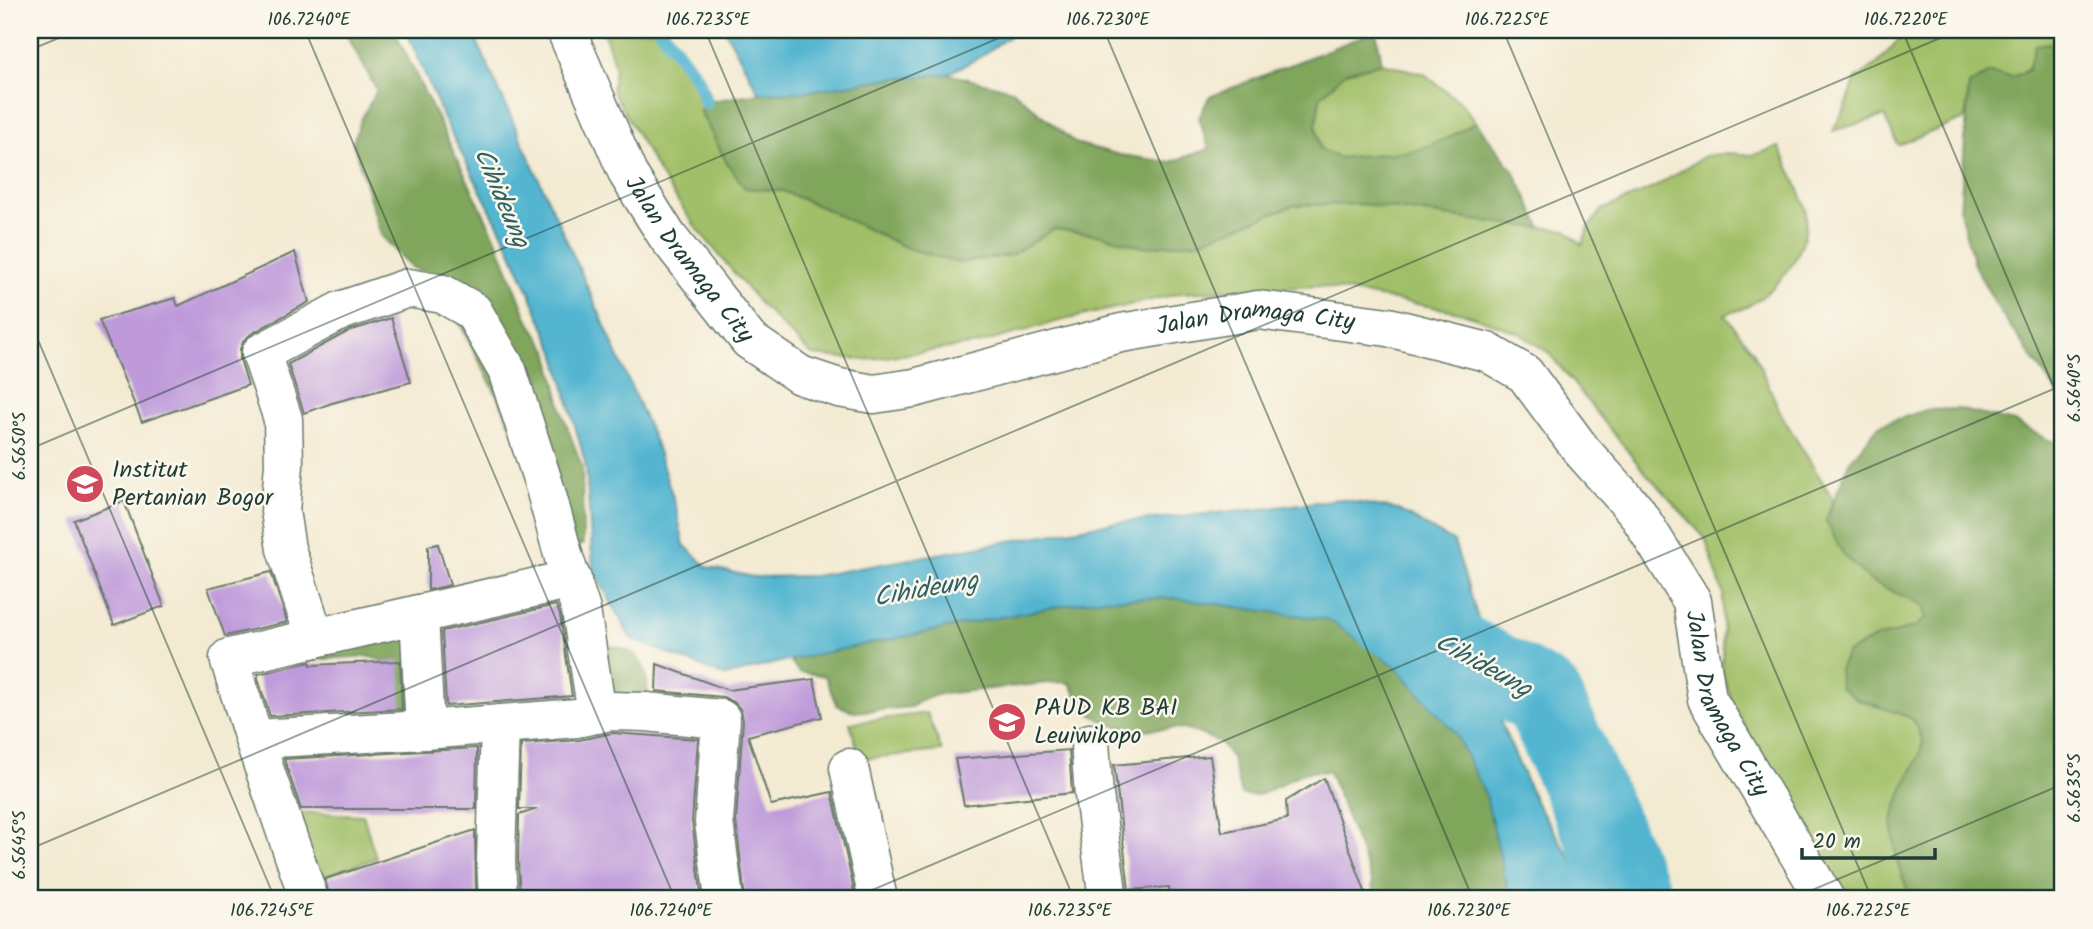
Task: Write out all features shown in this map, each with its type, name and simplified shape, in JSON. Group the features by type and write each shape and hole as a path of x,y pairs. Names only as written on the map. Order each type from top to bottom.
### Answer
{"street":[{"name":"Jalan Dramaga City","path":"566,30 628,174 667,236 749,340 800,375 839,388 874,394 887,393 1121,332 1258,310 1388,327 1487,352 1525,374 1582,452 1636,511 1692,601 1707,699 1825,899"},
{"path":"315,638 286,549 280,511 284,465 283,419 261,353 340,311 408,288 443,294 473,311 507,370 572,579 580,610 597,714"},
{"path":"309,899 229,658 572,579"},
{"path":"419,614 424,711"},
{"path":"254,739 577,719 611,711 721,719 714,822 724,899"},
{"path":"498,899 496,860 500,724"},
{"path":"1090,743 1108,899"},
{"path":"849,768 878,899"}],"green space":[{"path":"344,30 394,30 497,241 527,318 548,350 563,415 582,467 583,544 568,552 498,397 437,280 410,266 381,235 353,142 377,90"},
{"path":"602,30 658,30 698,80 706,102 700,112 726,161 745,188 783,191 821,207 1011,255 1054,229 1102,235 1143,247 1198,242 1294,205 1363,204 1566,230 1582,245 1589,227 1602,210 1653,188 1705,156 1728,153 1753,155 1779,147 1805,206 1806,226 1803,240 1791,266 1773,288 1750,305 1725,315 1753,351 1782,416 1833,499 1826,521 1905,596 1923,605 1926,617 1916,627 1873,639 1857,699 1912,718 1923,740 1919,757 1903,789 1892,821 1897,862 1911,899 1843,899 1734,707 1722,672 1723,593 1705,538 1643,470 1549,353 1519,333 1460,312 1319,286 1181,293 1055,322 978,344 865,360 812,355 760,304 695,226 659,173 612,90 615,67"},
{"path":"1901,30 2063,30 2063,56 2049,43 2028,70 2013,77 1989,73 1969,85 1965,119 1898,145 1884,116 1833,131 1856,79 1878,63 1902,36"},
{"path":"1376,31 1382,63 1346,72 1320,97 1316,125 1320,149 1338,158 1414,151 1446,139 1476,122 1515,173 1541,228 1363,204 1294,205 1198,242 1143,247 1102,235 1054,229 1011,255 958,263 907,248 783,191 745,188 726,161 700,111 706,102 759,93 803,92 885,79 948,74 1012,90 1075,143 1120,155 1170,162 1209,149 1199,118 1209,97"},
{"path":"2049,43 2063,56 2063,401 2000,312 1974,265 1960,211 1969,85 1989,73 2013,77 2028,70 2035,45"},
{"path":"1382,63 1424,74 1461,103 1476,122 1446,139 1414,151 1338,158 1320,149 1316,125 1320,97 1346,72"},
{"path":"1958,409 2014,422 2063,445 2063,899 1911,899 1897,862 1892,821 1923,741 1912,718 1857,699 1840,687 1839,669 1847,653 1873,639 1916,627 1926,617 1923,605 1872,582 1844,556 1826,521 1849,462 1879,425 1926,410"},
{"path":"1297,572 1474,729 1518,899 1374,899 1372,881 1329,772 1307,772 1258,795 1241,794 1232,758 1220,742 1185,728 1135,730 1108,724 1084,710 1070,683 940,694 911,707 854,712 837,705 825,676 799,672 791,662 815,633"},
{"path":"367,633 407,638 417,699 395,721 397,692 387,662 367,656 295,661"},
{"path":"611,646 630,652 641,662 648,697 606,699 593,655"},
{"path":"927,713 942,751 860,759 850,723"},
{"path":"290,812 363,815 376,858 316,879"}],"water":[{"path":"406,30 472,30 655,442 675,504 684,545 707,567 754,577 815,576 1111,523 1340,499 1398,510 1454,542 1485,641 1490,698 1535,801 1581,875 1591,899 1510,899 1486,796 1455,733 1394,665 1329,620 1172,598 1099,599 780,662 725,676 631,639 593,569 586,466 555,352 510,248 445,121"},
{"path":"725,30 1018,30 980,57 948,74 885,79 803,92 759,93"}],"building":[{"path":"295,252 309,302 244,340 240,359 248,385 142,422 99,320 175,298 178,306"},
{"path":"391,318 411,382 304,413 288,364 349,331"},
{"path":"124,501 164,606 114,625 74,520"},
{"path":"438,544 450,585 428,590 428,546"},
{"path":"271,572 287,622 225,636 208,588"},
{"path":"556,605 560,615 572,696 446,706 442,631"},
{"path":"400,661 402,709 270,716 258,679 258,674 310,662 311,665"},
{"path":"657,664 728,690 814,679 822,717 748,736 771,805 832,792 856,899 745,899 736,821 743,720 741,710 734,702 723,697 656,691"},
{"path":"613,733 698,739 692,821 702,899 520,899 519,815 537,809 519,809 521,744 579,740"},
{"path":"477,748 476,809 301,809 284,759"},
{"path":"1069,750 1072,793 964,805 955,759"},
{"path":"1210,756 1222,832 1287,819 1286,801 1324,778 1367,897 1171,899 1169,887 1129,890 1114,765"},
{"path":"475,830 476,899 330,899 325,879"}],"waterway":[{"path":"661,30 698,80 706,102"},
{"name":"Cihideung","path":"1389,615 1543,698 1633,899"}],"place":[{"name":"Institut Pertanian Bogor","path":"85,484"},
{"name":"PAUD KB BAI Leuiwikopo","path":"1007,722"}]}
